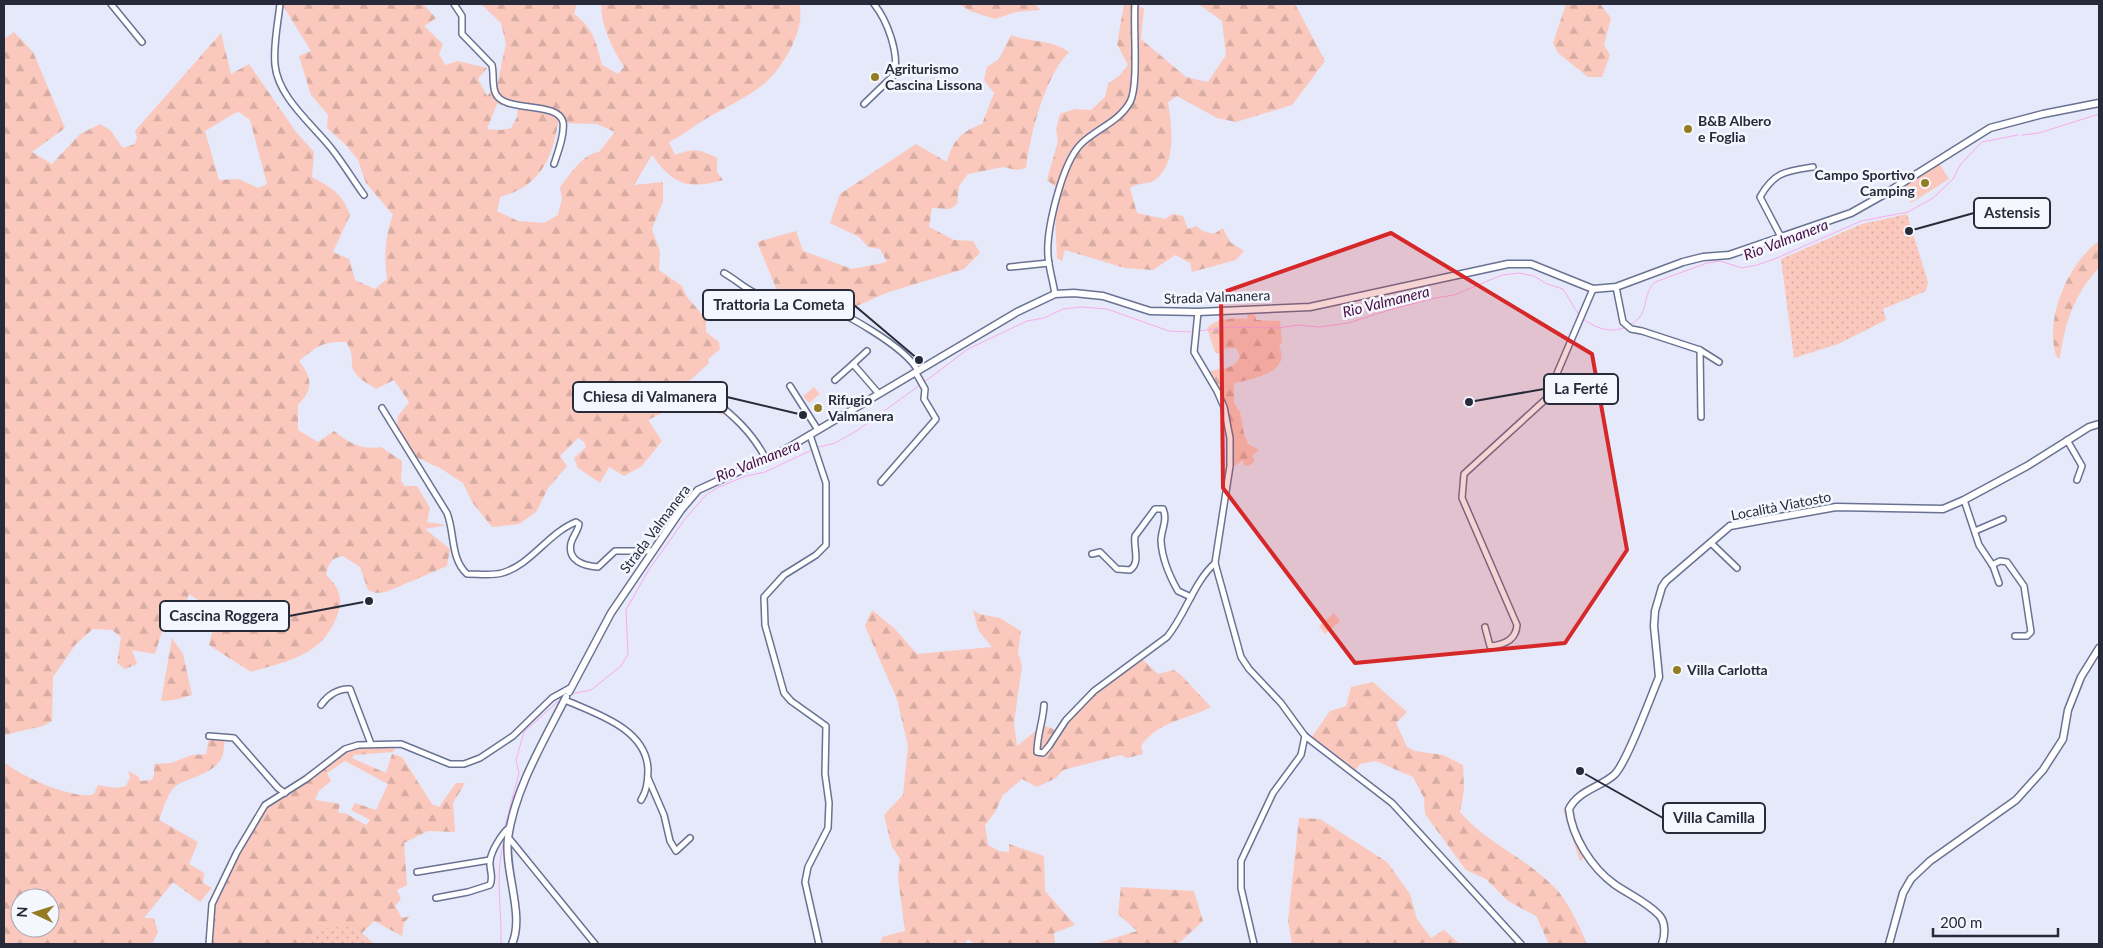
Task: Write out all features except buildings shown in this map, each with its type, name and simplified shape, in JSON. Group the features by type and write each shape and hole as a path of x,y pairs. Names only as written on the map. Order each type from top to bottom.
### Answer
{"street":[{"path":"111,4 142,42"},
{"path":"280,4 274,64 283,92 303,113 309,125 330,146 364,195"},
{"path":"454,4 462,16 462,34 492,65 494,92 499,99 512,104 548,111 561,118 562,133 554,164"},
{"path":"864,104 894,75 896,69 890,39 881,12 874,4"},
{"path":"1055,294 1048,249 1054,213 1064,177 1075,151 1084,141 1122,113 1131,101 1134,84 1133,36 1135,4"},
{"name":"Strada Valmanera","path":"512,944 516,920 508,873 508,837 526,780 568,694 611,613 652,552 698,490 766,459 810,435 1017,312 1055,294 1074,293 1102,296 1150,311 1198,312 1322,306 1508,264 1532,264 1593,288 1616,287 1683,262 1703,257 1729,255 1851,213 1990,128 2043,114 2099,104"},
{"path":"1781,237 1760,197 1773,178 1813,167"},
{"path":"1010,267 1049,263"},
{"path":"724,273 747,290 759,294 814,302 832,309 894,346 913,361 925,389 924,399 936,418 881,482"},
{"path":"1616,287 1623,322 1627,326 1700,350 1719,362"},
{"path":"1485,628 1490,646 1510,641 1517,631 1517,625 1462,498 1464,474 1546,399 1593,288"},
{"path":"1198,312 1194,346 1196,359 1217,391 1224,407 1230,438 1230,466 1215,563 1240,656 1249,669 1281,703 1305,736 1392,804 1520,944"},
{"path":"835,380 867,350"},
{"path":"1700,350 1700,417"},
{"path":"853,364 879,394"},
{"path":"790,386 818,430"},
{"path":"709,397 726,409 748,430 766,459"},
{"path":"382,408 447,513 451,523 456,556 461,568 467,574 488,575 514,568 561,529 576,522 579,524 579,528 571,544 571,550 572,557 578,563 598,568 614,551 652,552"},
{"name":"Località Viatosto","path":"1662,944 1665,927 1661,916 1612,882 1589,859 1576,833 1569,809 1581,794 1615,775 1624,759 1659,677 1654,626 1655,611 1662,587 1666,581 1730,526 1810,510 1836,507 1943,509 1964,500 2089,427 2099,424"},
{"path":"810,435 826,483 826,545 816,555 784,575 764,597 765,625 784,692 791,701 826,726 825,774 829,803 828,828 808,867 805,882 819,944"},
{"path":"2067,440 2082,466 2077,480"},
{"path":"1964,500 1979,544 1992,565 1999,583"},
{"path":"1092,554 1100,552 1117,569 1130,570 1135,565 1137,557 1135,536 1155,509 1163,509 1165,516 1161,538 1163,552 1178,591 1191,597"},
{"path":"1975,531 2003,519"},
{"path":"1711,543 1737,568"},
{"path":"1992,565 2000,561 2007,562 2024,586 2031,632 2027,636 2015,636"},
{"path":"1044,705 1043,724 1037,735 1037,752 1043,752 1050,746 1066,720 1094,691 1168,637 1206,572 1215,563"},
{"path":"1889,944 1903,893 1911,879 1930,861 2016,800 2042,770 2063,739 2068,710 2081,677 2099,648"},
{"path":"321,705 326,698 345,689 350,690 371,744"},
{"path":"209,944 212,904 223,878 265,805 345,749 371,744 401,744 450,764 464,764 480,758 512,736 552,698 568,694 591,712 634,736 648,758 648,778 642,800"},
{"path":"209,736 234,738 278,788 285,792"},
{"path":"1254,944 1242,888 1241,860 1273,793 1301,754 1305,736"},
{"path":"648,778 664,815 670,841 676,851 690,838"},
{"path":"436,898 468,892 490,885 493,879 490,860 503,834 511,827"},
{"path":"508,837 595,944"},
{"path":"417,872 490,860"}],"highlighted area":[{"path":"1391,233 1592,354 1627,550 1565,643 1355,663 1223,488 1221,293"}],"green space":[{"path":"282,4 423,4 436,18 424,26 443,44 439,54 445,65 458,61 487,68 478,79 487,96 497,85 506,44 501,23 481,4 577,4 574,14 586,25 593,36 602,65 618,74 624,67 608,37 601,12 601,4 799,4 801,14 796,36 785,58 771,77 749,94 669,142 675,155 696,150 717,158 717,172 723,180 700,185 682,182 667,173 652,155 634,185 663,182 663,201 652,229 660,252 659,270 682,286 687,297 706,319 706,332 719,342 720,349 708,359 709,363 685,385 709,397 732,415 719,414 711,407 666,411 648,420 662,441 642,466 624,476 609,467 600,483 578,468 574,458 586,447 584,442 578,438 560,456 567,466 548,488 536,512 519,524 492,527 472,502 463,483 440,468 409,454 396,431 398,416 409,402 394,380 376,389 361,379 354,371 351,351 346,342 320,346 299,361 307,373 309,389 298,405 298,430 318,442 334,431 356,445 374,448 381,447 402,461 401,481 405,486 417,486 430,508 427,522 447,525 425,529 450,549 447,566 386,592 376,593 368,590 360,567 343,556 336,558 329,565 326,575 337,589 340,599 339,610 331,629 322,640 302,655 251,672 209,645 217,613 189,594 176,630 164,625 155,654 132,650 137,664 125,669 117,663 121,637 112,630 93,629 76,644 53,677 52,721 43,726 4,735 4,39 14,32 33,52 65,128 32,152 52,164 80,134 100,124 110,130 123,148 135,144 137,137 135,131 221,33 231,74 249,64 296,132 314,152 312,177 336,192 344,201 350,215 333,252 349,259 355,280 375,289 387,279 386,247 393,215 366,183 358,160 346,145 327,128 328,115 311,95 299,56 311,51","holes":["497,104 518,107 517,117 511,128 501,130 487,129","239,112 250,120 267,184 258,188 239,179 219,180 205,131","558,123 597,124 615,132 599,152 582,161 560,187 562,199 558,215 544,223 518,221 497,211 500,197 525,186 541,170 552,149"]},
{"path":"959,4 1035,4 1040,10 1016,12 995,19 970,11"},
{"path":"1124,4 1136,4 1144,9 1141,39 1186,77 1208,82 1226,55 1222,21 1201,6 1194,4 1295,4 1325,61 1292,105 1236,122 1217,118 1177,96 1168,102 1171,122 1170,154 1162,173 1155,180 1130,188 1137,213 1165,219 1172,214 1183,216 1188,229 1196,226 1203,231 1214,234 1223,228 1230,242 1244,251 1236,260 1192,272 1190,263 1175,255 1153,270 1125,268 1065,250 1062,261 1057,258 1055,215 1061,191 1047,180 1058,141 1056,130 1060,114 1075,109 1091,110 1105,97 1108,84 1120,75 1128,65 1117,44"},
{"path":"1566,4 1600,4 1611,18 1604,45 1610,55 1602,77 1588,77 1558,53 1553,43"},
{"path":"1011,35 1056,45 1069,52 1060,62 1053,75 1040,106 1031,139 1026,168 1017,170 1003,167 968,174 959,186 957,204 950,209 932,208 929,227 954,240 973,241 980,253 964,269 886,293 839,314 814,308 805,297 786,312 757,242 796,231 803,251 852,269 887,262 880,249 868,247 859,237 830,223 840,194 916,144 947,162 952,148 959,138 969,130 982,124 994,93 984,80 987,67 999,59"},
{"name":"Campo Sportivo Camping","path":"1939,163 1949,179 1911,203 1901,186"},
{"path":"1907,214 1928,282 1926,291 1883,309 1886,320 1838,344 1794,358 1781,259 1862,224"},
{"path":"2099,241 2099,268 2077,298 2064,333 2060,358 2057,358 2053,327 2061,294 2077,263"},
{"path":"1254,310 1256,320 1280,321 1282,342 1279,346 1282,355 1280,362 1268,373 1234,383 1234,403 1240,412 1244,434 1248,444 1259,450 1252,456 1255,461 1249,466 1244,465 1243,460 1235,466 1230,466 1230,438 1224,407 1206,374 1210,371 1233,365 1240,356 1236,348 1223,349 1219,354 1215,352 1207,328 1220,320 1247,319 1248,312"},
{"path":"814,387 820,394 809,403 803,396"},
{"path":"872,610 894,628 917,654 992,647 978,630 973,610 979,614 1000,618 1021,631 1018,652 1022,666 1014,723 1017,746 1043,725 1058,731 1083,702 1141,658 1158,674 1174,670 1181,675 1211,707 1156,731 1141,746 1143,754 1127,758 1121,755 1063,770 1056,778 1037,787 1022,779 1003,795 995,812 985,825 988,845 999,851 1009,852 1009,844 1044,856 1045,891 1075,925 1054,933 1055,943 1098,943 1137,931 1118,914 1121,887 1194,891 1203,921 1178,944 974,944 968,939 965,944 880,944 882,937 905,931 898,878 900,859 892,847 884,815 903,795 908,746 897,699 865,626"},
{"path":"1334,613 1340,621 1325,634 1319,626"},
{"path":"172,638 183,654 192,695 161,701"},
{"path":"1373,682 1407,712 1396,723 1407,747 1415,751 1443,755 1463,765 1464,790 1460,812 1483,833 1534,869 1557,890 1570,908 1587,944 1549,944 1536,916 1508,901 1486,879 1466,870 1425,814 1424,798 1413,777 1376,761 1360,764 1355,771 1311,738 1330,711 1346,706 1351,687"},
{"path":"221,737 225,738 223,754 220,760 210,770 177,785 166,801 159,820 198,842 189,864 204,873 203,883 212,888 200,902 173,882 144,918 154,918 158,932 152,944 4,944 4,762 47,786 74,794 94,794 98,785 115,788 126,786 130,777 128,771 138,776 140,781 152,780 154,764 171,763 192,755 206,754 209,738 217,740"},
{"path":"397,745 393,752 354,755 352,758 386,773 392,754 402,757 432,804 439,807 456,783 465,783 453,803 455,832 428,831 404,843 407,885 397,890 401,899 395,906 402,918 410,916 404,923 402,936 374,921 361,934 372,944 210,944 214,904 225,877 266,808 325,768 345,751 360,746","holes":["345,761 388,784 376,810 355,803 351,810 370,820 366,825 345,813 338,813 340,804 315,800 319,791 331,781 327,773"]},
{"path":"1563,810 1567,810 1569,824 1585,856 1580,861"},
{"path":"1299,818 1320,819 1387,862 1410,894 1417,919 1431,938 1444,930 1460,944 1292,944 1288,921"},
{"path":"354,926 374,944 299,944 321,929"}],"waterway":[{"name":"Rio Valmanera","path":"2022,135 2039,133 2099,114"},
{"name":"Rio Valmanera","path":"1630,325 1637,321 1641,315 1648,293 1655,282 1707,263 1720,261 1742,268 1757,265 1861,221 1908,212 1933,198 1953,179 1960,165 1982,142 2018,135"},
{"name":"Rio Valmanera","path":"1199,331 1229,327 1277,328 1298,325 1320,327 1348,323 1396,308 1454,295 1502,275 1519,273 1534,276 1547,284 1563,289 1579,315"},
{"name":"Rio Valmanera","path":"923,383 968,349 1027,321 1044,318 1063,309 1081,307 1107,309 1169,331 1191,332"},
{"name":"Rio Valmanera","path":"1582,318 1592,325 1603,329 1614,330 1626,327"},
{"name":"Rio Valmanera","path":"815,448 835,443 858,430 920,385"},
{"name":"Rio Valmanera","path":"571,694 591,690 621,666 628,654 626,610 648,571 685,519 706,495 719,487 746,476 765,472 812,450"},
{"name":"Rio Valmanera","path":"505,826 519,773 516,760 524,732 563,697"},
{"name":"Rio Valmanera","path":"501,944 499,869 503,844"}],"place":[{"name":"Agriturismo Cascina Lissona","path":"875,77"},
{"name":"B&B Albero e Foglia","path":"1688,129"},
{"name":"Campo Sportivo Camping","path":"1925,183"},
{"name":"Astensis","path":"1909,231"},
{"name":"Trattoria La Cometa","path":"919,360"},
{"name":"La Ferté","path":"1469,402"},
{"name":"Rifugio Valmanera","path":"818,408"},
{"name":"Chiesa di Valmanera","path":"803,415"},
{"name":"Cascina Roggera","path":"369,601"},
{"name":"Villa Carlotta","path":"1677,670"},
{"name":"Villa Camilla","path":"1580,771"}]}
